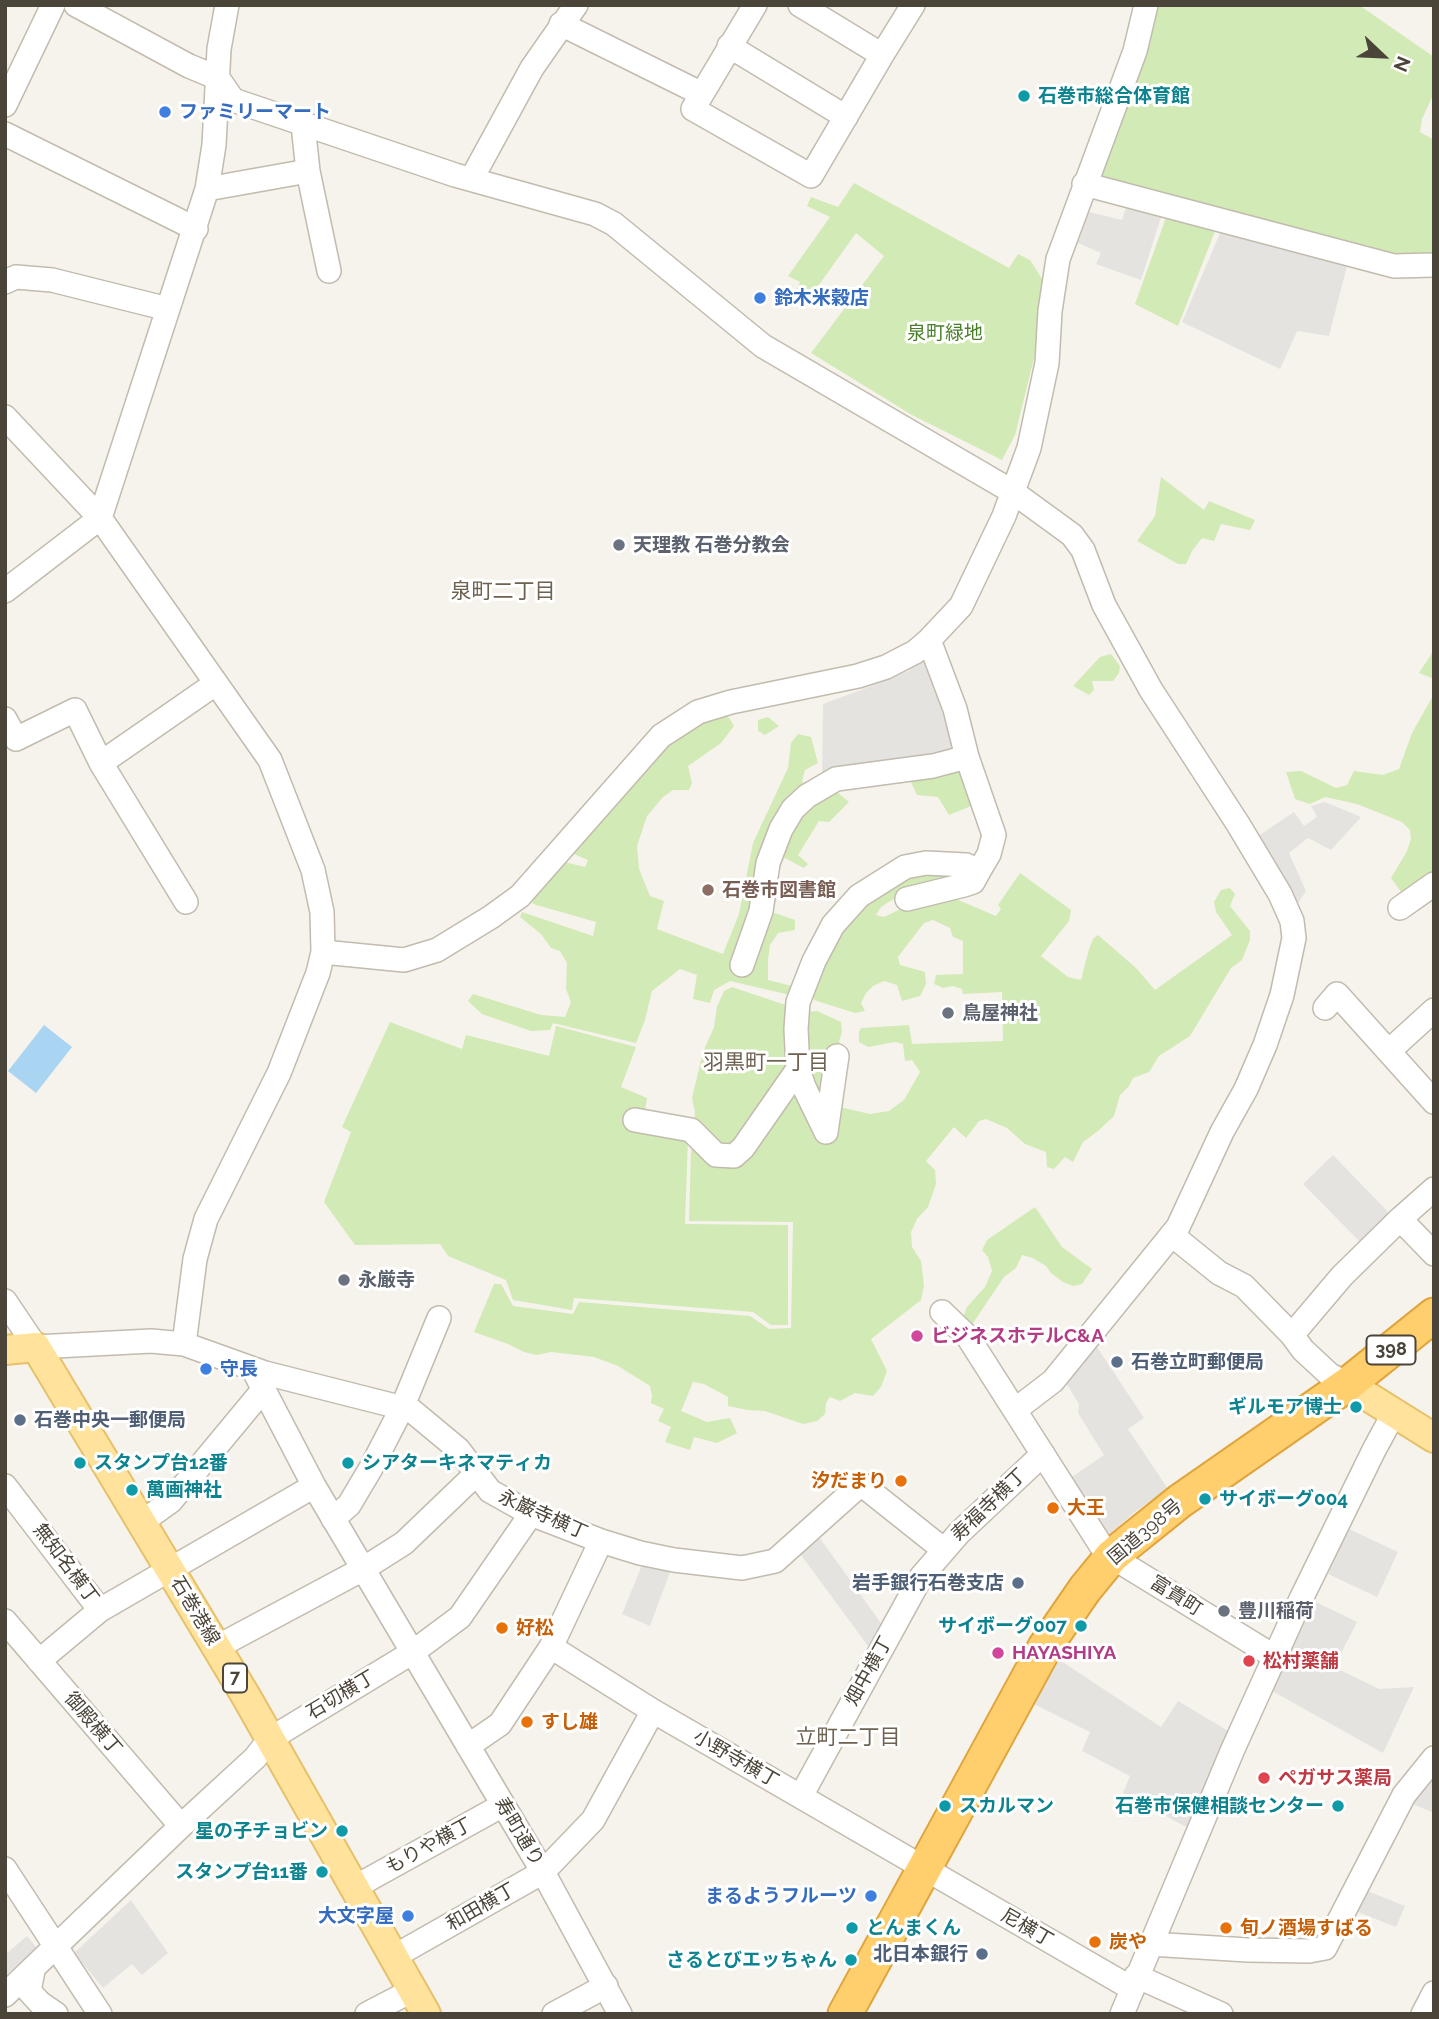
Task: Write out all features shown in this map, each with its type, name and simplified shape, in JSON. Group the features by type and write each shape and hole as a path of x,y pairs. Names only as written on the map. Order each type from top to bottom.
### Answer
{"highway":[{"name":"国道398号","path":"845,2014 1045,1647 1085,1589 1112,1556 1181,1501 1348,1384 1434,1315"}],"main road":[{"path":"5,1350 36,1347"},
{"name":"石巻港線","path":"36,1347 217,1647 419,2002"},
{"path":"1348,1384 1434,1438"}],"street":[{"path":"5,105 53,5"},
{"path":"76,5 189,66 218,78 233,100 303,125 595,214 614,224 763,346 1013,492 1072,534 1083,550 1104,605 1151,690 1280,894 1292,921 1294,938 1291,959 1265,1045 1246,1089 1172,1235 1053,1381 1015,1410"},
{"path":"5,591 100,518 208,189 214,145 219,49 227,5"},
{"path":"472,178 532,68 576,5"},
{"path":"755,5 693,108 811,176 913,5"},
{"path":"800,5 882,55"},
{"path":"323,952 404,960 437,950 520,896 661,736 698,712 731,702 858,676 886,667 915,652 961,606 1013,492 1037,416 1047,363 1050,311 1058,259 1135,51 1146,5"},
{"path":"561,24 702,94"},
{"path":"729,46 846,117"},
{"path":"303,125 308,171 329,271"},
{"path":"5,134 196,229"},
{"path":"208,189 308,171"},
{"path":"1084,184 1394,266 1434,265"},
{"path":"5,282 16,277 52,280 168,309"},
{"path":"5,417 100,518 270,760 315,877 322,912 323,952 318,973 279,1073 206,1219 195,1259 184,1344"},
{"path":"907,899 973,882 989,854 993,835 967,757 955,709 929,640"},
{"path":"101,763 215,684"},
{"path":"5,719 16,739 75,710 101,763 186,902"},
{"path":"742,965 761,911 768,863 781,829 793,809 807,796 835,779 933,766 967,757"},
{"path":"837,1056 826,1132 798,1069 796,1029 798,1002 814,961 833,925 859,896 905,866 926,863 966,866 979,871"},
{"path":"1400,908 1434,884"},
{"path":"1325,1008 1337,995 1434,1102"},
{"path":"1389,1051 1434,1010"},
{"path":"635,1120 691,1130 716,1155 734,1156 743,1148 798,1069"},
{"path":"1292,1335 1342,1276 1434,1189"},
{"path":"1400,1219 1434,1254"},
{"path":"1172,1235 1219,1273 1244,1286 1303,1350 1330,1375 1348,1384"},
{"path":"5,1301 36,1347"},
{"name":"富貴町","path":"943,1312 968,1337 1102,1547 1112,1556 1275,1657"},
{"path":"333,1519 349,1505 402,1408 439,1318"},
{"name":"永巌寺横丁","path":"36,1347 150,1341 184,1344 253,1369 411,1410 458,1449 490,1491 531,1514 601,1541 674,1560 742,1568 775,1561"},
{"name":"寿町通り","path":"253,1369 314,1486 543,1872 620,2014"},
{"path":"142,1522 171,1502 263,1390"},
{"path":"1122,2014 1227,1761 1394,1413"},
{"name":"寿福寺横丁","path":"775,1561 861,1484 944,1550 1043,1454"},
{"path":"217,1647 363,1569 404,1543 477,1473"},
{"name":"無知名横丁","path":"5,1486 100,1610"},
{"path":"39,1661 100,1610 314,1486"},
{"name":"石切横丁","path":"5,1996 181,1826 255,1759 270,1739 413,1652 460,1617 531,1514"},
{"path":"468,1746 500,1724 551,1647 601,1541"},
{"name":"畑中横丁","path":"801,1796 921,1577 944,1550"},
{"name":"御殿横丁","path":"5,1621 181,1826"},
{"name":"小野寺横丁","path":"551,1647 653,1711 924,1868"},
{"name":"和田横丁","path":"395,1956 543,1872 593,1820 653,1711"},
{"path":"1150,1944 1309,1951 1325,1948 1404,1795 1434,1758"},
{"name":"もりや横丁","path":"355,1887 503,1805"},
{"name":"尼横丁","path":"924,1868 1134,1982 1221,2014"},
{"path":"5,1869 100,2014"},
{"path":"33,1971 29,1991 56,2014"},
{"path":"554,2014 606,1986"},
{"path":"1423,2014 1434,1993"},
{"path":"367,2014 419,2002"}],"green space":[{"path":"1152,5 1359,5 1434,57 1434,93 1422,119 1420,132 1434,140 1434,247 1427,261 1394,262 1093,181"},
{"name":"泉町緑地","path":"854,183 1009,268 1018,254 1030,260 1046,285 1037,346 1015,435 1002,460 912,415 811,353 884,256 856,233 811,296 805,299 795,295 800,282 788,276 830,217 807,206 811,197 838,207"},
{"path":"1168,212 1217,226 1178,326 1135,304"},
{"path":"1161,477 1204,510 1209,501 1255,520 1250,530 1221,524 1214,541 1202,538 1186,564 1178,564 1137,541 1155,516"},
{"path":"1434,650 1434,679 1419,673"},
{"path":"1111,654 1120,666 1113,681 1092,681 1094,690 1089,695 1073,686 1100,657"},
{"path":"1434,694 1434,875 1404,896 1391,878 1407,851 1411,839 1410,830 1402,822 1357,804 1325,797 1310,804 1295,799 1286,772 1301,771 1336,788 1347,785 1354,771 1383,775 1399,769 1412,733"},
{"path":"726,713 734,726 721,743 688,766 692,783 689,790 673,790 663,797 647,816 637,846 639,869 650,896 664,901 657,929 723,954 739,914 753,843 788,768 791,743 798,734 811,737 818,763 805,770 802,781 808,789 786,813 766,915 775,913 795,920 795,930 778,933 770,945 768,960 768,980 792,986 790,995 730,981 714,990 710,1003 693,999 697,975 680,969 652,991 636,1043 553,1023 550,1030 531,1031 482,1014 468,1001 473,994 541,1015 565,1017 571,1002 566,989 567,963 560,951 551,948 541,934 520,917 522,912 593,936 596,922 533,904 532,900 564,862 585,867 588,860 574,854 660,753 688,726"},
{"path":"768,717 779,726 765,735 758,731 758,720"},
{"path":"963,767 976,804 949,815 938,797 917,795 909,778"},
{"path":"837,792 849,802 829,822 819,821 798,855 808,864 804,868 779,855 791,828 805,812"},
{"path":"934,871 965,873 903,893 881,907 876,915 884,917 907,906 951,897 996,916 1001,909 998,905 1020,873 1071,910 1069,921 1041,956 1068,977 1081,980 1089,949 1098,935 1136,968 1155,990 1232,935 1216,912 1214,902 1221,890 1230,888 1235,894 1230,906 1250,931 1250,940 1242,960 1231,968 1190,1036 1159,1056 1149,1072 1133,1078 1120,1095 1114,1116 1083,1142 1073,1162 1065,1157 1054,1169 1047,1167 1046,1152 1025,1144 1007,1128 986,1119 979,1121 966,1138 954,1127 926,1161 935,1170 936,1184 928,1207 917,1219 911,1232 912,1247 921,1261 924,1286 921,1300 871,1339 887,1371 881,1387 873,1396 855,1393 840,1401 830,1397 826,1403 825,1414 817,1421 803,1424 765,1411 728,1406 728,1397 704,1384 693,1382 681,1411 707,1422 730,1418 737,1433 717,1443 694,1437 690,1450 665,1442 671,1427 658,1421 664,1409 651,1403 650,1386 618,1366 594,1357 524,1352 474,1332 494,1284 501,1284 513,1306 573,1314 579,1302 750,1316 769,1329 791,1328 793,1222 689,1221 695,1112 692,1098 703,1052 714,1027 717,1007 724,991 732,987 806,1012 817,1011 841,1022 839,1041 842,1048 835,1106 870,1114 889,1111 904,1100 920,1072 912,1060 905,1061 903,1044 895,1042 868,1047 859,1042 861,1028 909,1025 912,1044 1003,1041 1002,992 963,994 962,989 953,986 943,988 934,984 936,975 963,974 963,941 953,937 950,928 933,920 924,923 898,957 900,965 925,972 926,984 920,996 902,1001 897,985 884,981 866,993 861,1003 865,1011 855,1013 814,1000 812,990 838,925 888,882"},
{"path":"390,1022 462,1049 466,1035 549,1056 556,1026 636,1047 621,1087 647,1098 642,1128 688,1138 685,1224 788,1225 788,1325 771,1325 753,1312 574,1298 572,1310 513,1300 506,1280 448,1256 440,1244 355,1245 324,1202 351,1132 342,1127"},
{"path":"1035,1207 1062,1247 1092,1269 1082,1284 1073,1286 1063,1282 1033,1258 1022,1255 1016,1268 1004,1277 969,1329 963,1318 967,1307 985,1287 992,1271 988,1257 982,1250 987,1240"}],"shaded area":[{"path":"1128,201 1163,211 1141,280 1096,264 1101,253 1078,243 1089,212 1122,220"},
{"path":"1221,231 1347,266 1329,336 1297,331 1280,369 1182,322"},
{"path":"930,660 960,745 951,757 822,777 823,704 909,671 912,666"},
{"path":"1325,802 1361,817 1331,850 1308,838 1289,853 1306,891 1295,908 1255,838 1294,812 1304,826 1317,817 1311,806"},
{"path":"1333,1155 1392,1216 1363,1245 1303,1184"},
{"path":"1095,1344 1144,1418 1128,1429 1168,1489 1136,1511 1103,1540 1066,1481 1104,1455 1078,1413 1079,1404 1065,1381"},
{"path":"1349,1529 1398,1552 1377,1597 1328,1574"},
{"path":"817,1534 883,1626 871,1650 798,1551"},
{"path":"644,1560 673,1564 650,1626 622,1614"},
{"path":"1310,1599 1357,1622 1334,1667 1379,1689 1414,1687 1383,1753 1272,1691"},
{"path":"1058,1659 1161,1727 1178,1701 1230,1732 1190,1829 1123,1793 1130,1776 1082,1751 1090,1732 1032,1703"},
{"path":"1434,1772 1434,1813 1410,1803"},
{"path":"1365,1890 1405,1906 1396,1927 1353,1910"},
{"path":"131,1900 168,1953 142,1975 132,1964 103,1988 74,1953"},
{"path":"27,1936 37,1948 5,1976 5,1951 7,1953"}],"water":[{"path":"44,1025 72,1047 36,1093 8,1071"}],"place":[{"name":"石巻市総合体育館","path":"1024,96"},
{"name":"ファミリーマート","path":"165,112"},
{"name":"鈴木米穀店","path":"760,298"},
{"name":"天理教 石巻分教会","path":"619,545"},
{"name":"石巻市図書館","path":"708,890"},
{"name":"鳥屋神社","path":"948,1013"},
{"name":"永厳寺","path":"344,1280"},
{"name":"ビジネスホテルC&A","path":"917,1336"},
{"name":"石巻立町郵便局","path":"1117,1362"},
{"name":"守長","path":"206,1369"},
{"name":"ギルモア博士","path":"1356,1407"},
{"name":"石巻中央一郵便局","path":"20,1420"},
{"name":"スタンプ台12番","path":"80,1463"},
{"name":"シアターキネマティカ","path":"348,1463"},
{"name":"汐だまり","path":"901,1481"},
{"name":"萬画神社","path":"132,1490"},
{"name":"サイボーグ004","path":"1205,1499"},
{"name":"大王","path":"1053,1508"},
{"name":"岩手銀行石巻支店","path":"1018,1583"},
{"name":"豊川稲荷","path":"1224,1611"},
{"name":"サイボーグ007","path":"1081,1626"},
{"name":"好松","path":"502,1628"},
{"name":"HAYASHIYA","path":"998,1653"},
{"name":"松村薬舗","path":"1249,1661"},
{"name":"すし雄","path":"527,1722"},
{"name":"ペガサス薬局","path":"1264,1778"},
{"name":"スカルマン","path":"945,1806"},
{"name":"石巻市保健相談センター","path":"1338,1806"},
{"name":"星の子チョビン","path":"342,1831"},
{"name":"スタンプ台11番","path":"322,1872"},
{"name":"まるようフルーツ","path":"871,1896"},
{"name":"大文字屋","path":"408,1916"},
{"name":"とんまくん","path":"852,1928"},
{"name":"旬ノ酒場すばる","path":"1226,1928"},
{"name":"炭や","path":"1095,1942"},
{"name":"北日本銀行","path":"982,1954"},
{"name":"さるとびエッちゃん","path":"851,1960"}],"district":[{"name":"泉町二丁目","path":"503,592"},
{"name":"羽黒町一丁目","path":"766,1063"},
{"name":"立町二丁目","path":"848,1738"}]}
